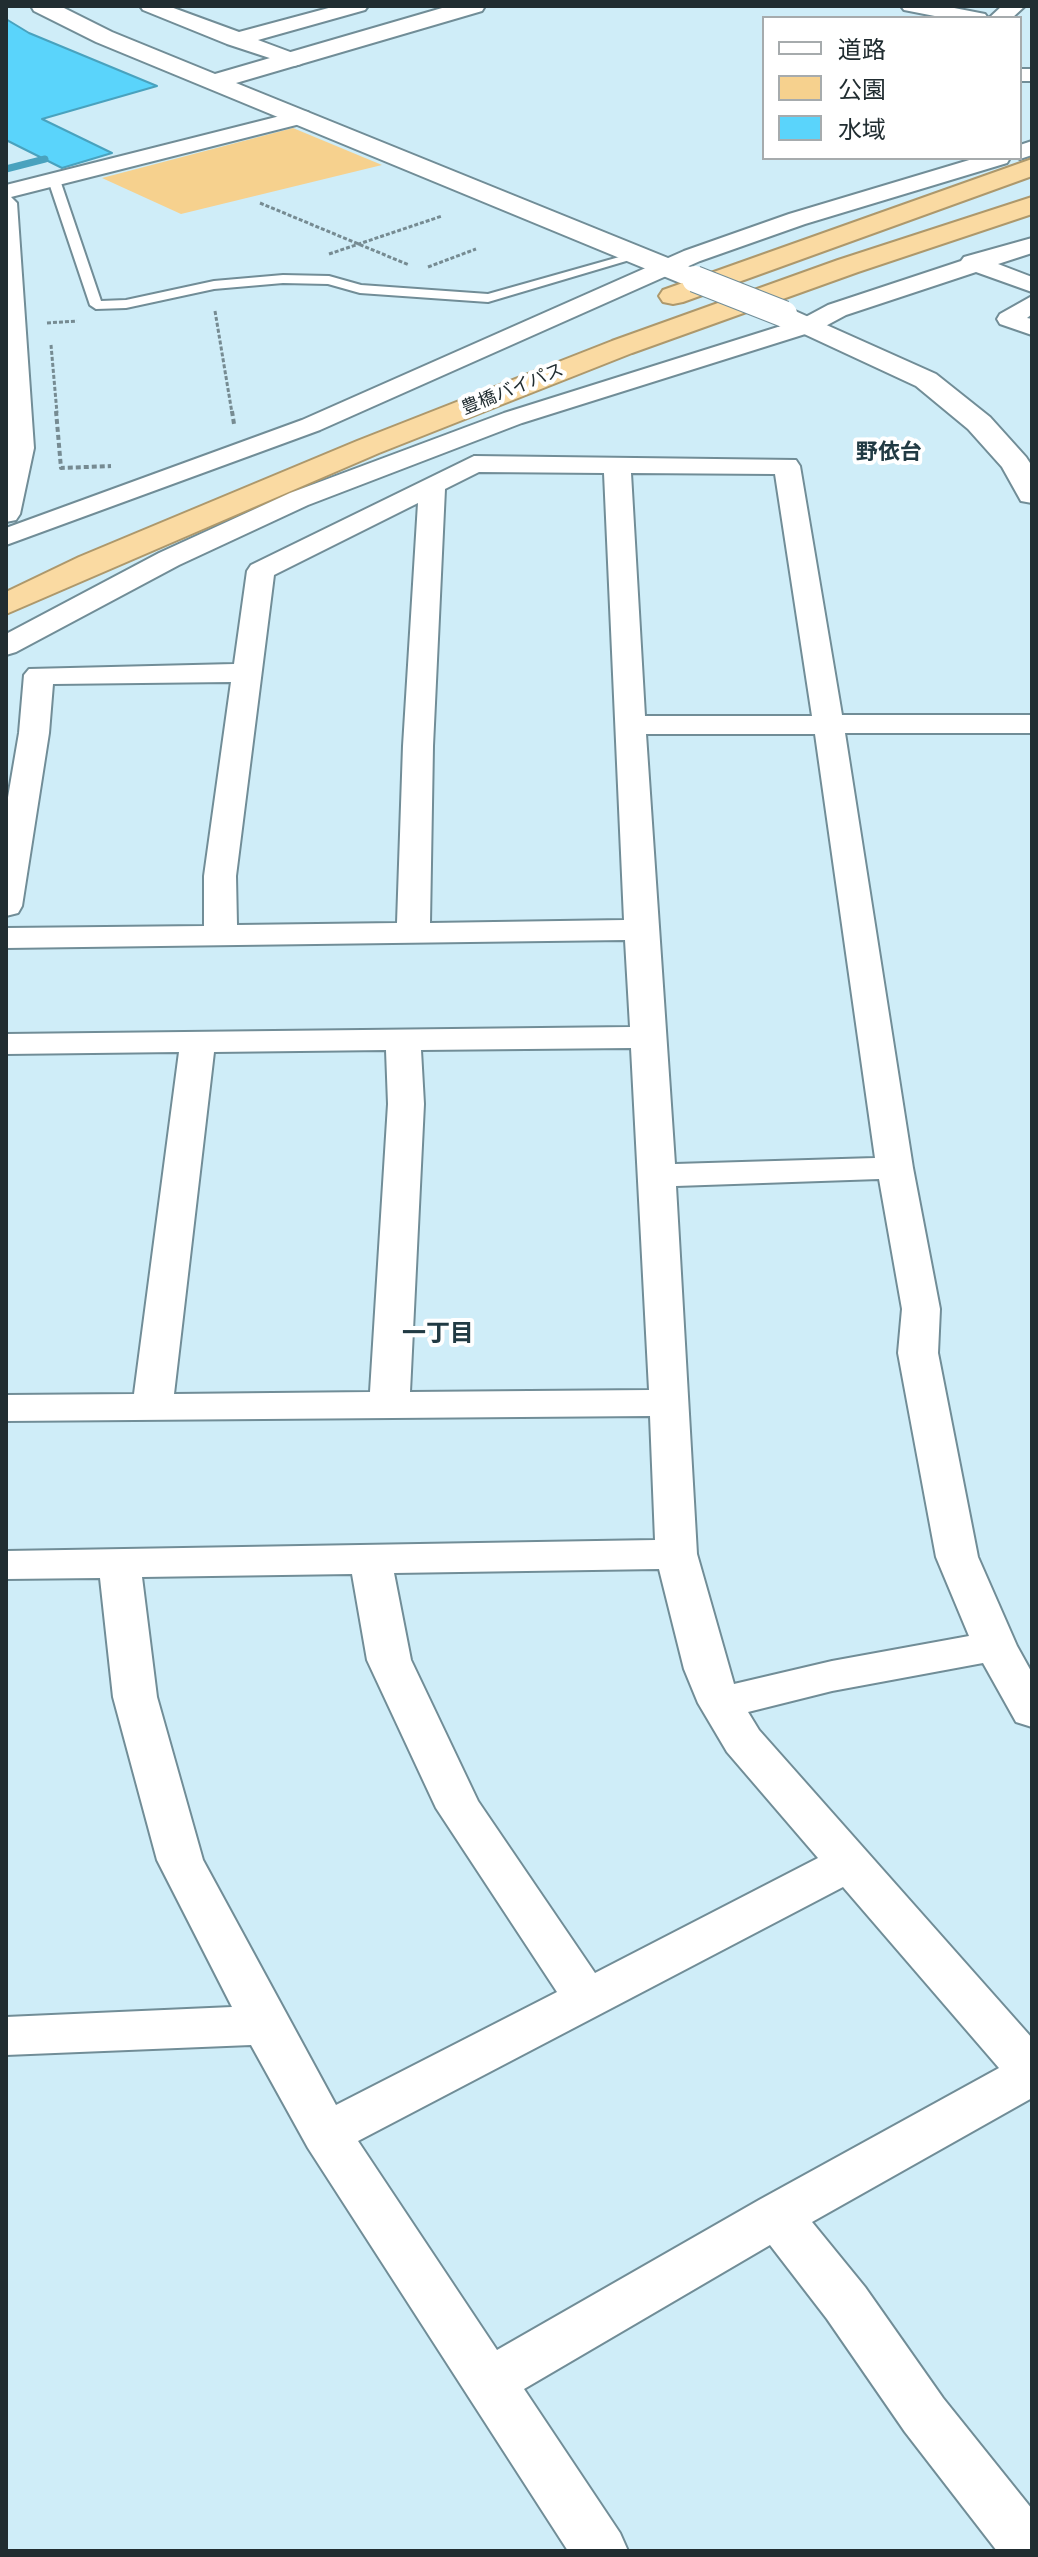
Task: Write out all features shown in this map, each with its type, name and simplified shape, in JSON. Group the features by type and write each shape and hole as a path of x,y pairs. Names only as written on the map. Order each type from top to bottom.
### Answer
{"highway":[{"path":"90,564 342,437 474,375 648,305 1032,167"},
{"name":"豊橋バイパス","path":"6,604 90,564 368,447 608,352 848,266 1032,205"},
{"path":"848,266 916,257 1032,224"}],"street":[{"path":"42,6 104,37 797,320 926,380 979,423 1015,463 1032,494"},
{"path":"234,40 358,6"},
{"path":"216,81 474,6"},
{"path":"911,6 967,16"},
{"path":"163,8 234,40 294,60"},
{"path":"6,192 300,117"},
{"path":"900,160 925,179"},
{"path":"6,537 311,425 669,269 692,256 797,219 992,160"},
{"path":"6,203 21,448 6,514"},
{"path":"6,646 169,559 299,499 379,467 797,320 837,310 972,262 1032,245"},
{"path":"972,262 1032,285"},
{"path":"1032,303 1009,319 1032,328"},
{"path":"221,935 220,876 261,571 474,464 787,466 829,723 895,1168 921,1309 918,1353 957,1557 995,1646 1032,1711"},
{"path":"489,2382 777,2215 1032,2073 743,1741 720,1703 706,1669 676,1554 658,1176 641,930 617,465"},
{"path":"413,932 418,746 432,485"},
{"path":"6,906 34,733 39,675 247,673"},
{"path":"630,725 1032,724"},
{"path":"6,938 641,930"},
{"path":"6,1044 648,1037"},
{"path":"389,1406 406,1104 403,1039"},
{"path":"152,1408 198,1041"},
{"path":"658,1176 895,1168"},
{"path":"6,1408 670,1403"},
{"path":"6,1565 676,1554"},
{"path":"371,1560 389,1660 459,1808 587,1999"},
{"path":"119,1564 135,1697 180,1860 265,2025 326,2134 600,2551"},
{"path":"720,1703 832,1676 995,1646"},
{"path":"326,2134 850,1863"},
{"path":"6,2036 265,2025"},
{"path":"777,2215 846,2303 924,2415 1031,2551"}],"lane":[{"path":"54,180 96,305 126,304 214,285 283,279 329,280 360,289 488,298 637,256"}],"path":[{"path":"260,203 488,298"},
{"path":"320,257 442,216"},
{"path":"421,270 476,249"},
{"path":"202,312 217,311 235,423 221,429"},
{"path":"14,325 80,320"},
{"path":"50,322 61,468 122,465"}],"green space":[{"path":"293,128 382,165 181,214 102,178"}],"water":[{"path":"6,19 29,33 157,86 42,119 112,153 62,168 6,140"}],"waterway":[{"path":"6,169 45,159"}],"district":[{"name":"野依台","path":"889,453"},
{"name":"一丁目","path":"438,1335"}]}
